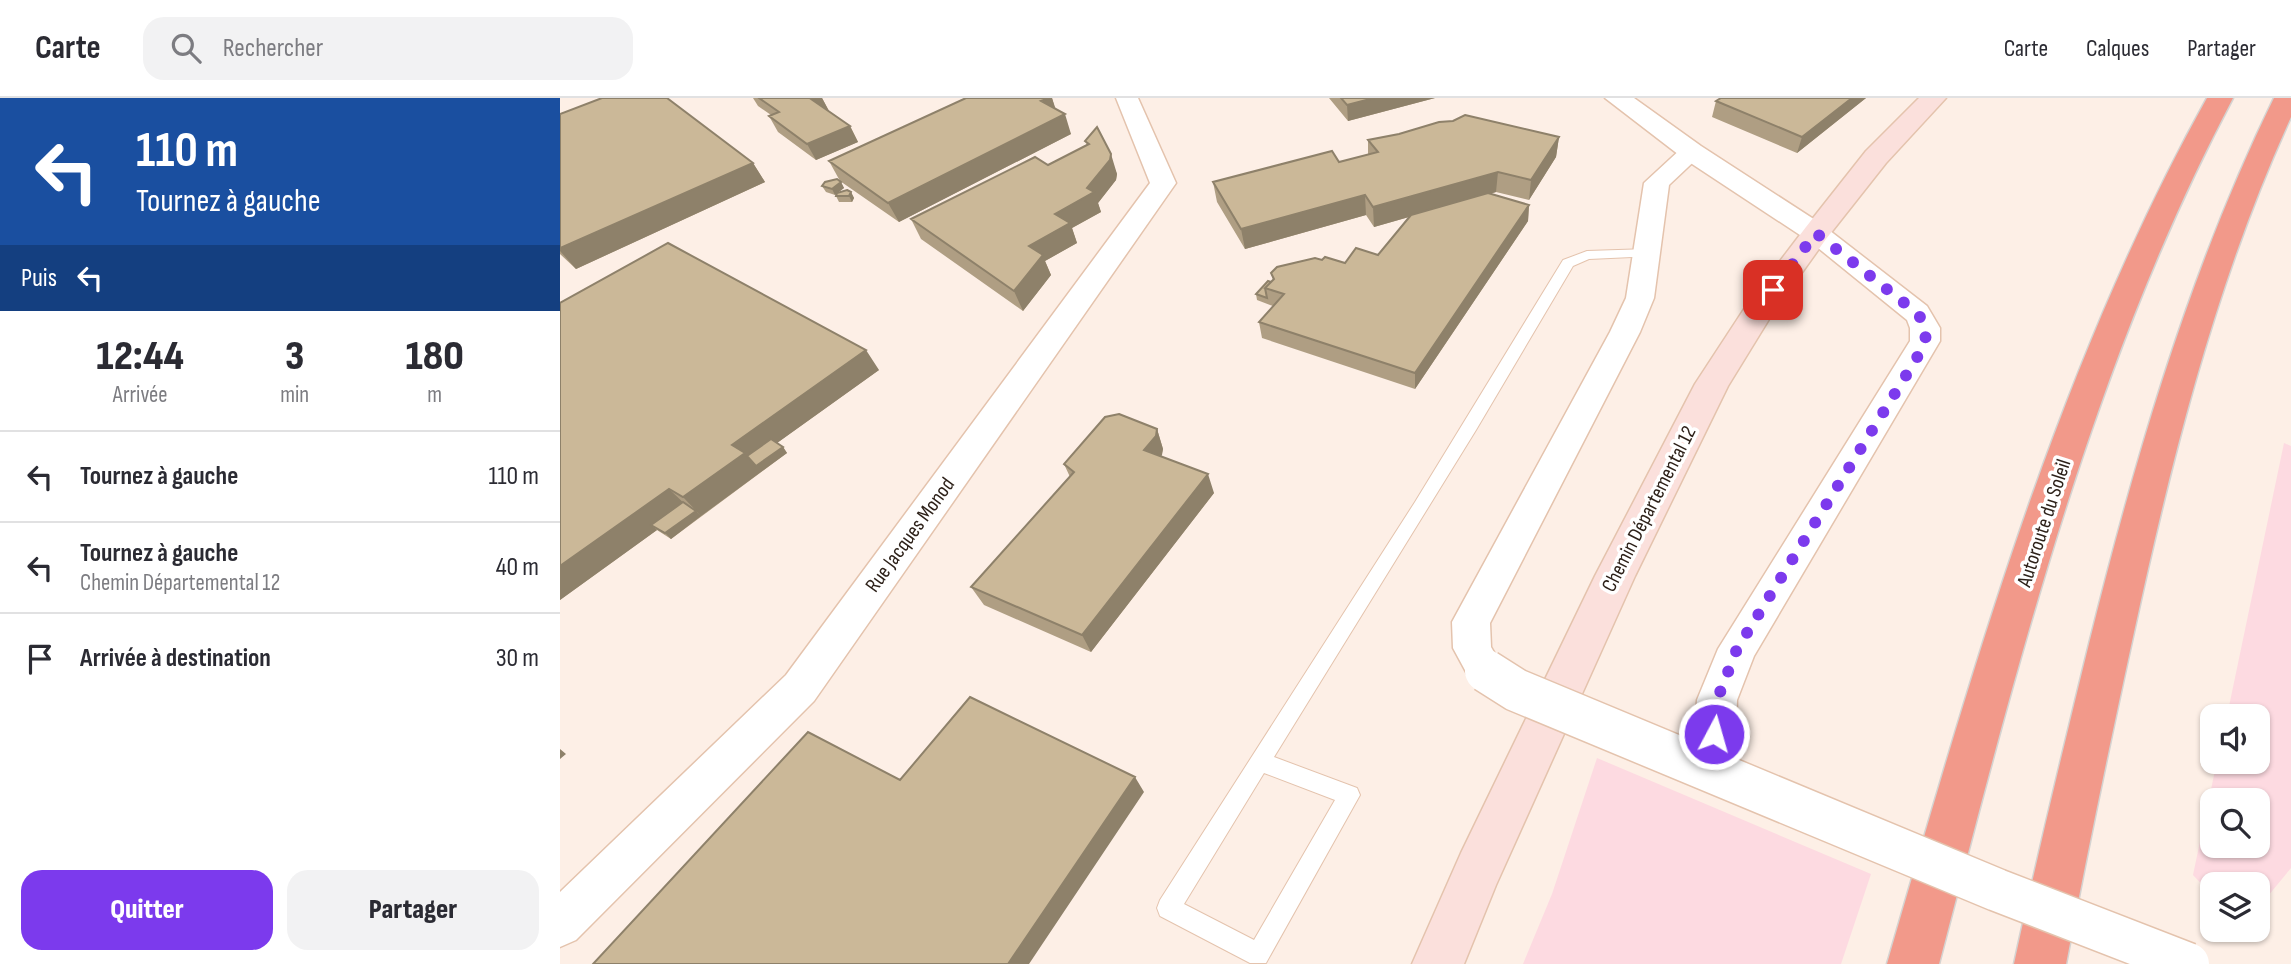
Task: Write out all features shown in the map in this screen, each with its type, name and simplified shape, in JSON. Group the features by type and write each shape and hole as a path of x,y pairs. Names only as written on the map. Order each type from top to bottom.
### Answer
{"highway":[{"name":"Autoroute du Soleil","path":"1913,964 1971,754 2043,520 2121,309 2164,207 2220,98"},
{"path":"2040,964 2073,803 2159,446 2189,347 2233,223 2287,98"}],"main road":[{"name":"Chemin Départemental 12","path":"1438,964 1478,870 1615,576 1712,384 1759,310 1816,233 1876,157 1933,98"}],"street":[{"name":"Rue Jacques Monod","path":"560,924 800,688 1163,183 1127,98"},
{"path":"1618,98 1692,152 1816,233 1917,313 1926,324 1926,337 1910,369 1737,649 1717,700 1713,772"},
{"path":"1692,152 1657,183 1640,298 1625,332 1471,622 1469,639 1472,650 1486,671 1516,690 1997,890 2188,964"}],"lane":[{"path":"1259,761 1349,795 1258,955 1168,908 1259,761 1480,415 1568,263 1587,255 1648,253"}],"shaded area":[{"path":"2284,443 2291,446 2291,868 2270,893 2270,872 2200,872 2200,882 2193,875 2200,842 2200,858 2270,858 2270,788 2211,788 2214,774 2270,774 2270,704 2230,704"},
{"path":"1597,758 1871,874 1841,964 1523,964 1552,894"}],"building":[{"path":"602,98 667,98 753,163 560,248 560,114"},
{"path":"759,98 815,98 811,99 850,126 807,144 769,116 779,112"},
{"path":"966,98 1049,98 1041,101 1065,114 888,203 829,161"},
{"path":"1341,98 1374,98 1347,105"},
{"path":"1721,98 1852,98 1802,137 1716,101"},
{"path":"1465,115 1559,137 1531,180 1498,172 1373,207 1365,195 1241,229 1213,182 1332,151 1339,162 1378,152 1368,140 1453,121"},
{"path":"1097,127 1111,154 1110,160 1087,188 1094,192 1055,214 1070,223 1029,246 1043,255 1014,291 911,219 1035,157 1048,165 1089,144 1085,141"},
{"path":"837,179 841,182 832,189 822,186 825,182"},
{"path":"847,190 851,192 849,196 836,196 837,193"},
{"path":"1488,193 1529,205 1415,373 1259,322 1284,294 1265,288 1274,279 1271,273 1277,267 1315,258 1322,260 1325,257 1345,263 1356,248 1378,255 1411,215"},
{"path":"668,243 866,350 732,445 745,453 683,497 669,489 560,566 560,303"},
{"path":"1268,281 1271,282 1265,288 1267,298 1256,294"},
{"path":"1119,414 1157,429 1156,436 1144,450 1208,474 1082,635 971,587 1074,472 1064,464 1105,417"},
{"path":"771,439 783,447 756,466 747,456"},
{"path":"683,502 696,511 665,533 651,525"},
{"path":"970,697 1135,777 1008,964 593,964 808,732 900,780"}],"route":[{"path":"1714,734 1717,700 1737,649 1910,369 1926,337 1926,324 1917,313 1816,233 1773,290"}]}
